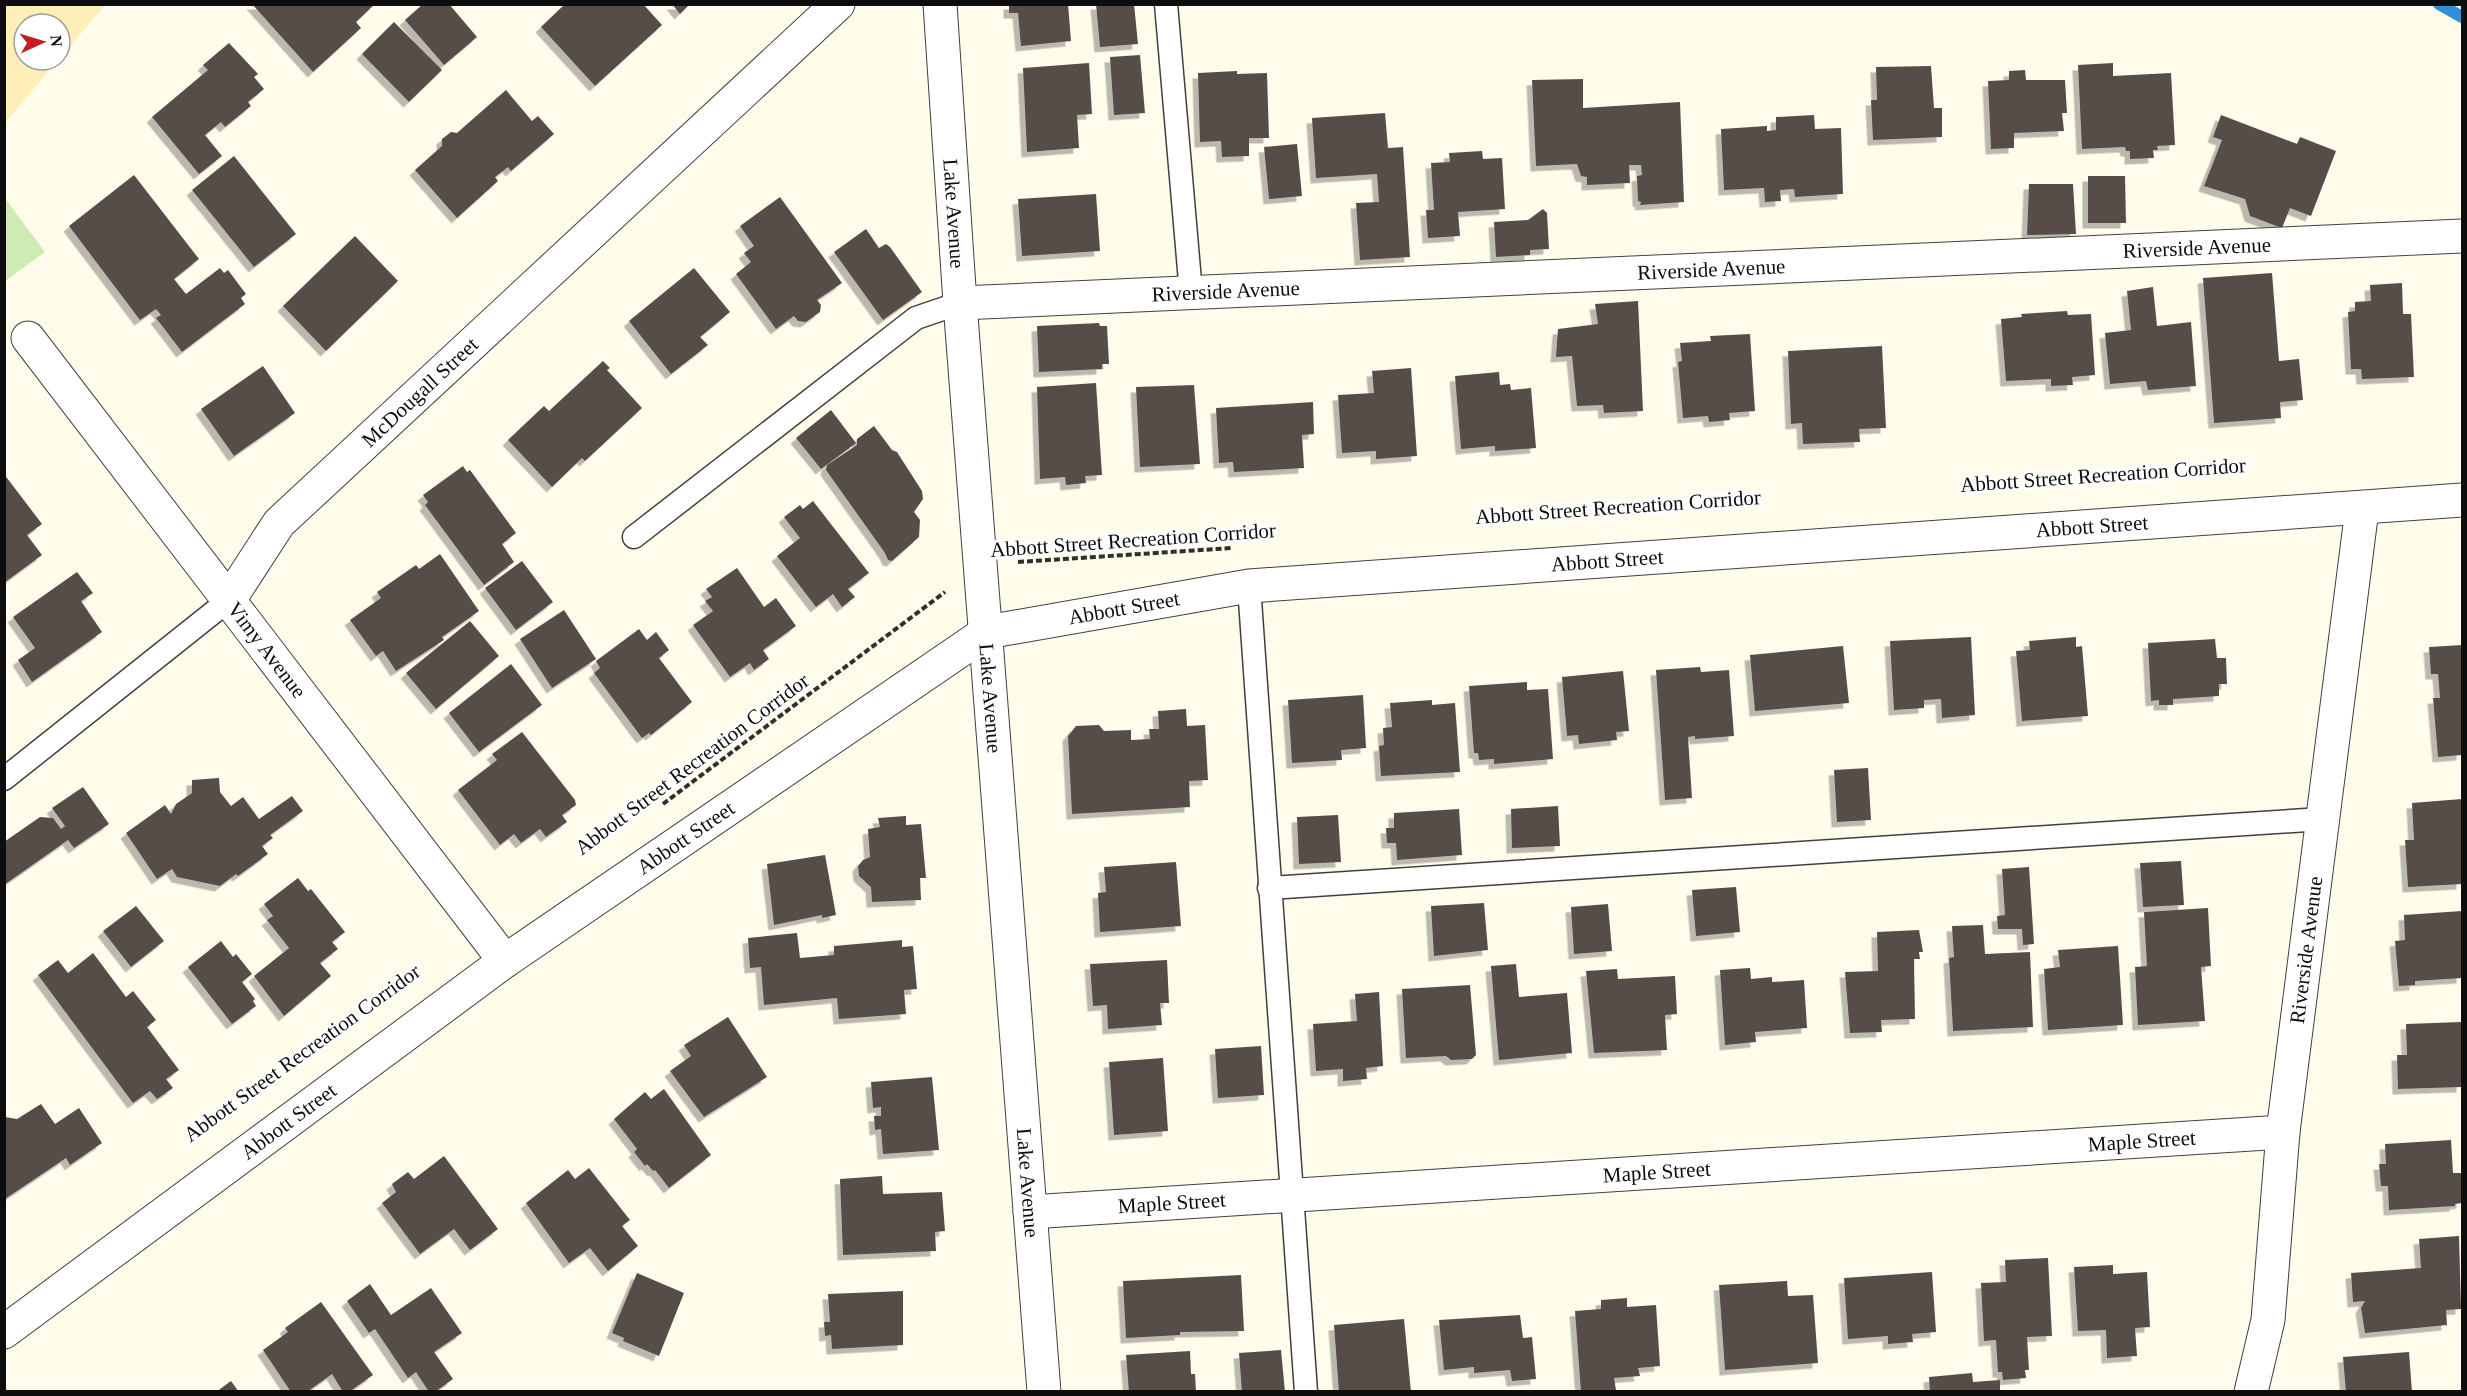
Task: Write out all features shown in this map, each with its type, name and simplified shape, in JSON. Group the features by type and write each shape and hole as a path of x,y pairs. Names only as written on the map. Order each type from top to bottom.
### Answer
{"street":[{"name":"McDougall Street","path":"229,600 279,523 838,4"},
{"name":"Lake Avenue","path":"940,4 960,303 982,564 1044,1392"},
{"name":"Riverside Avenue","path":"960,303 2463,236"},
{"name":"Vimy Avenue","path":"28,338 505,962"},
{"name":"Abbott Street","path":"4,1332 505,962 987,632 1249,586 2362,509 2463,500"},
{"name":"Riverside Avenue","path":"2251,1392 2268,1320 2283,1132 2362,509"},
{"name":"Maple Street","path":"1030,1212 1291,1193 2283,1132"}],"lane":[{"path":"1166,4 1191,293"},
{"path":"634,537 916,318 960,303"},
{"path":"1249,586 1306,1392"},
{"name":"McDougall Street","path":"4,779 229,600"},
{"path":"1269,888 2322,819"}],"path":[{"name":"Abbott Street Recreation Corridor","path":"658,808 982,564 1235,548"}],"green space":[{"path":"4,197 45,252 5,281 4,281"}],"sand":[{"path":"5,4 105,5 72,44 72,12 12,12 12,72 48,72 5,123"}],"building":[{"path":"252,4 375,4 356,22 361,28 313,72"},
{"path":"423,4 449,4 477,37 444,65 405,20"},
{"path":"565,4 643,4 662,25 595,86 541,27"},
{"path":"672,4 690,4 680,14"},
{"path":"1009,4 1068,4 1071,41 1021,46 1018,13 1009,13"},
{"path":"1096,4 1134,4 1138,44 1100,47"},
{"path":"394,22 442,70 409,102 362,54"},
{"path":"229,43 258,74 254,77 264,89 248,102 251,106 225,127 221,122 205,135 222,156 199,174 152,117 208,70 203,65"},
{"path":"1140,55 1145,113 1114,115 1110,57"},
{"path":"1089,63 1092,114 1077,115 1079,148 1027,152 1023,68"},
{"path":"2113,63 2113,76 2171,73 2175,145 2157,146 2158,150 2153,150 2154,158 2130,159 2130,151 2126,151 2125,147 2082,149 2078,65"},
{"path":"1931,66 1934,108 1942,108 1942,137 1873,140 1871,100 1877,100 1876,67"},
{"path":"2025,70 2026,80 2065,80 2067,113 2062,113 2064,131 2014,133 2014,148 1991,149 1988,81 2009,80 2009,71"},
{"path":"1237,71 1237,74 1267,73 1269,138 1249,138 1249,156 1222,157 1221,141 1200,142 1198,73"},
{"path":"1583,79 1583,108 1680,102 1684,202 1640,205 1637,176 1642,175 1641,165 1629,165 1630,183 1587,185 1587,177 1581,176 1577,164 1536,166 1532,80"},
{"path":"506,90 532,121 538,116 554,134 511,171 508,167 495,177 498,181 457,218 415,170 442,146 442,139 451,132 457,133"},
{"path":"1385,113 1388,148 1403,147 1410,257 1360,260 1356,203 1379,202 1377,174 1316,178 1312,118"},
{"path":"1814,115 1815,129 1841,128 1843,194 1795,197 1794,189 1780,190 1781,201 1765,202 1764,188 1724,190 1721,129 1767,126 1767,131 1776,130 1776,117"},
{"path":"2221,115 2297,144 2300,137 2336,151 2311,216 2290,208 2282,228 2250,216 2245,199 2204,186 2222,140 2213,137"},
{"path":"1297,144 1302,196 1269,199 1264,147"},
{"path":"1482,151 1483,159 1502,158 1505,209 1458,212 1460,236 1428,238 1426,210 1434,210 1431,163 1450,162 1449,153"},
{"path":"234,156 296,234 254,267 192,190"},
{"path":"134,175 199,259 174,279 186,294 220,268 224,273 228,270 246,294 241,298 245,304 182,352 156,318 161,315 156,309 140,320 69,226"},
{"path":"2088,176 2125,176 2126,223 2088,223"},
{"path":"2029,184 2073,184 2076,234 2027,235"},
{"path":"1096,194 1100,251 1022,256 1018,199"},
{"path":"780,197 842,283 817,300 821,305 820,312 806,322 798,321 794,316 776,329 736,274 751,262 744,253 754,246 740,226"},
{"path":"1543,209 1547,213 1549,249 1530,250 1530,255 1496,257 1494,222 1528,220"},
{"path":"866,229 879,248 886,244 890,247 922,292 883,320 834,252"},
{"path":"355,236 398,281 326,351 283,306"},
{"path":"694,268 730,312 700,337 708,345 671,374 629,321"},
{"path":"2272,273 2279,361 2299,359 2303,400 2280,402 2281,418 2214,423 2203,278"},
{"path":"2402,283 2403,314 2411,314 2414,377 2362,379 2361,369 2351,369 2348,312 2355,311 2355,302 2371,301 2370,285"},
{"path":"2153,287 2157,326 2191,322 2196,386 2148,390 2146,381 2110,384 2105,333 2131,330 2127,291"},
{"path":"1638,301 1643,411 1604,413 1603,405 1577,406 1572,356 1556,357 1558,329 1598,324 1595,304"},
{"path":"2067,311 2068,315 2091,314 2095,375 2072,377 2073,385 2051,386 2051,379 2006,381 2001,319 2022,317 2021,314"},
{"path":"1099,323 1100,326 1107,326 1109,364 1102,364 1102,369 1039,372 1037,326"},
{"path":"1750,334 1755,411 1729,413 1730,420 1709,422 1708,416 1683,418 1678,362 1682,361 1680,343 1711,341 1710,336"},
{"path":"1882,346 1886,428 1859,429 1860,442 1803,444 1802,423 1791,424 1788,351"},
{"path":"603,361 610,368 607,370 642,408 585,461 582,458 552,487 508,440 544,406 549,411"},
{"path":"263,366 295,413 234,456 201,409"},
{"path":"1411,368 1417,456 1376,459 1376,451 1342,453 1338,395 1374,393 1372,371"},
{"path":"1499,372 1500,385 1510,384 1511,390 1531,388 1536,448 1495,451 1495,446 1461,449 1455,376"},
{"path":"1096,383 1102,475 1085,476 1086,483 1066,485 1065,477 1040,479 1037,387"},
{"path":"1194,385 1200,464 1140,467 1136,387"},
{"path":"1313,402 1314,434 1302,435 1304,468 1234,472 1233,462 1219,463 1216,408"},
{"path":"831,410 856,443 821,469 796,438"},
{"path":"874,426 892,450 897,452 922,491 923,499 914,512 920,520 919,537 892,561 888,560 826,470 827,465 857,445 857,439"},
{"path":"463,466 467,472 470,470 516,533 502,544 514,562 484,585 425,505 428,502 423,495"},
{"path":"4,474 42,524 27,535 42,555 4,583"},
{"path":"813,501 869,573 848,589 855,597 842,607 833,594 816,607 777,556 800,538 784,517 800,505 803,509"},
{"path":"440,554 479,611 442,637 444,640 396,671 383,651 376,656 350,620 381,598 377,592 416,565 419,569"},
{"path":"522,561 553,602 516,630 485,588"},
{"path":"737,568 764,607 776,598 796,626 763,650 769,659 754,670 750,663 730,677 693,625 713,611 705,601 712,597 706,589"},
{"path":"77,572 93,593 81,601 102,632 32,682 18,660 35,648 13,617"},
{"path":"564,610 596,659 552,688 520,639"},
{"path":"470,621 499,656 436,709 406,673"},
{"path":"639,629 647,640 656,632 669,650 659,658 692,702 651,735 649,733 642,738 594,673 600,668 596,661"},
{"path":"1971,637 1975,715 1942,718 1941,699 1924,700 1924,708 1894,710 1890,641"},
{"path":"2076,637 2076,647 2082,646 2088,716 2022,721 2016,651 2030,650 2029,641"},
{"path":"2215,639 2217,658 2226,658 2227,684 2219,684 2219,696 2173,699 2173,705 2159,705 2159,700 2151,701 2148,643"},
{"path":"2462,645 2462,755 2438,757 2433,698 2440,698 2438,674 2431,674 2429,647"},
{"path":"1843,646 1849,703 1755,711 1750,655"},
{"path":"511,664 542,705 479,752 449,713"},
{"path":"1700,667 1701,672 1729,670 1734,736 1695,739 1695,736 1688,737 1692,798 1665,800 1656,670"},
{"path":"1623,671 1629,731 1616,732 1617,740 1579,744 1578,735 1567,736 1562,677"},
{"path":"1527,682 1527,690 1548,689 1553,759 1494,764 1494,759 1479,760 1478,753 1474,753 1469,686"},
{"path":"1363,695 1366,748 1341,750 1342,760 1292,763 1288,700"},
{"path":"1432,700 1432,705 1455,703 1460,772 1381,776 1379,746 1384,745 1383,728 1392,727 1390,703"},
{"path":"1186,709 1187,726 1205,725 1208,780 1189,781 1190,807 1072,814 1068,736 1076,726 1099,725 1104,731 1131,730 1131,740 1150,739 1149,729 1159,729 1158,711"},
{"path":"522,732 575,800 576,805 562,815 567,822 546,837 540,829 521,843 514,834 500,845 458,790 497,760 492,754"},
{"path":"1868,768 1871,820 1837,822 1834,770"},
{"path":"219,778 220,792 231,806 243,797 259,819 292,796 303,811 270,835 273,838 262,846 268,854 220,886 177,877 172,869 157,879 126,833 165,805 171,814 176,804 192,793 192,780"},
{"path":"83,787 109,824 74,848 68,840 4,885 4,842 40,817 53,818 61,829 65,826 52,808"},
{"path":"2462,799 2462,884 2408,887 2405,840 2414,840 2412,803"},
{"path":"1558,806 1560,846 1512,848 1511,809"},
{"path":"1459,809 1462,855 1397,860 1396,843 1387,843 1386,828 1394,828 1394,813"},
{"path":"1338,815 1341,862 1299,864 1297,817"},
{"path":"906,816 906,825 921,824 926,878 920,878 921,900 872,902 871,887 859,876 858,866 870,857 868,829 880,827 878,818"},
{"path":"825,855 836,915 822,918 822,915 774,925 767,864"},
{"path":"2181,861 2184,905 2143,907 2140,863"},
{"path":"1176,862 1181,926 1100,932 1098,893 1106,892 1104,867"},
{"path":"2029,867 2034,944 2023,945 2022,929 1998,929 1997,916 2005,915 2002,869"},
{"path":"298,878 308,891 311,889 345,932 332,942 338,949 320,963 331,976 284,1016 254,976 289,948 267,920 273,916 264,904"},
{"path":"1736,887 1740,932 1696,936 1692,890"},
{"path":"1484,903 1488,950 1434,956 1431,906"},
{"path":"1608,904 1612,951 1574,954 1571,907"},
{"path":"136,906 164,941 131,967 103,931"},
{"path":"2208,908 2211,966 2201,967 2205,1021 2138,1025 2135,967 2147,966 2144,912"},
{"path":"2462,911 2462,978 2415,981 2415,985 2399,986 2395,941 2405,940 2404,915"},
{"path":"1983,925 1985,954 2030,952 2033,1027 1953,1031 1949,958 1954,957 1952,926"},
{"path":"1919,930 1923,952 1919,952 1920,959 1914,959 1915,1019 1881,1020 1882,1032 1850,1033 1845,972 1878,971 1877,932"},
{"path":"797,933 800,958 834,955 834,946 902,940 902,947 913,946 917,989 904,990 906,1014 839,1019 837,998 764,1005 761,967 750,968 748,938"},
{"path":"221,941 233,957 236,954 252,974 242,982 255,999 253,1001 256,1006 232,1024 188,967"},
{"path":"2118,946 2123,1025 2048,1030 2044,969 2060,967 2058,950"},
{"path":"93,953 126,997 133,991 156,1020 147,1027 179,1070 166,1079 173,1088 157,1099 150,1091 133,1103 38,975 58,960 68,973"},
{"path":"1167,960 1169,1003 1160,1003 1162,1025 1108,1029 1107,1005 1093,1006 1090,964"},
{"path":"1516,964 1519,997 1567,993 1572,1053 1499,1060 1491,966"},
{"path":"1750,968 1751,979 1772,977 1772,982 1804,980 1807,1028 1755,1032 1756,1042 1725,1045 1720,970"},
{"path":"1617,969 1618,979 1675,976 1677,1014 1665,1015 1667,1050 1594,1053 1586,971"},
{"path":"1470,985 1476,1055 1472,1059 1451,1060 1446,1056 1406,1058 1402,989"},
{"path":"1379,992 1383,1066 1366,1068 1367,1079 1343,1081 1343,1069 1316,1071 1313,1024 1357,1021 1355,994"},
{"path":"728,1017 767,1077 704,1117 670,1071 691,1056 684,1045"},
{"path":"2461,1022 2462,1087 2398,1089 2397,1055 2407,1055 2406,1024"},
{"path":"1261,1046 1264,1095 1218,1098 1215,1049"},
{"path":"1163,1058 1168,1131 1114,1135 1109,1062"},
{"path":"932,1077 939,1150 883,1154 881,1129 875,1130 874,1116 881,1116 881,1107 873,1108 871,1082"},
{"path":"664,1089 711,1155 669,1188 655,1170 653,1171 647,1164 645,1166 634,1152 637,1149 614,1119 645,1092 651,1099"},
{"path":"41,1104 55,1124 79,1108 102,1143 70,1165 66,1158 5,1199 5,1117 17,1119"},
{"path":"2451,1140 2453,1173 2462,1173 2462,1203 2455,1204 2455,1206 2389,1210 2388,1186 2381,1186 2379,1164 2386,1164 2385,1144"},
{"path":"444,1156 498,1229 470,1250 454,1229 420,1254 382,1203 396,1192 392,1184 408,1172 414,1179"},
{"path":"589,1168 630,1220 622,1226 638,1246 608,1271 590,1248 569,1263 526,1203 568,1170 575,1179"},
{"path":"882,1176 883,1194 942,1192 945,1231 935,1232 936,1251 843,1255 840,1179"},
{"path":"2459,1236 2461,1309 2446,1310 2447,1325 2365,1333 2361,1308 2365,1301 2353,1302 2351,1273 2421,1268 2419,1239"},
{"path":"2048,1258 2052,1336 2027,1337 2029,1370 2025,1370 2026,1378 2003,1380 2002,1372 1998,1372 1996,1340 1984,1341 1981,1283 2006,1282 2005,1260"},
{"path":"2113,1265 2113,1274 2147,1272 2150,1327 2135,1328 2137,1356 2107,1358 2106,1330 2078,1331 2074,1267"},
{"path":"1932,1272 1936,1332 1912,1334 1913,1342 1888,1344 1888,1336 1848,1339 1844,1278"},
{"path":"637,1273 684,1293 659,1356 623,1341 624,1338 612,1333"},
{"path":"1241,1275 1244,1331 1180,1332 1180,1335 1126,1338 1123,1281"},
{"path":"1787,1281 1788,1296 1813,1295 1818,1363 1725,1370 1719,1285"},
{"path":"370,1284 391,1315 431,1288 462,1333 434,1352 453,1379 435,1392 429,1392 416,1372 408,1378 375,1329 369,1333 347,1301"},
{"path":"903,1291 903,1345 832,1349 831,1335 825,1336 824,1322 830,1322 828,1294"},
{"path":"1627,1298 1627,1307 1656,1305 1660,1366 1638,1368 1640,1376 1614,1378 1616,1390 1581,1392 1575,1311 1601,1309 1601,1300"},
{"path":"321,1302 373,1375 349,1392 343,1392 332,1374 307,1392 291,1392 263,1350 288,1332 285,1328"},
{"path":"1520,1315 1523,1338 1532,1337 1536,1379 1512,1381 1510,1370 1474,1373 1474,1367 1444,1370 1439,1320"},
{"path":"1404,1319 1411,1392 1339,1392 1334,1325"},
{"path":"1281,1350 1285,1392 1242,1392 1239,1353"},
{"path":"1190,1351 1191,1374 1195,1374 1196,1392 1129,1392 1126,1355"},
{"path":"2409,1352 2412,1392 2346,1392 2343,1357"},
{"path":"1972,1373 1973,1382 2000,1380 2000,1392 1930,1392 1929,1377"},
{"path":"231,1381 239,1392 216,1392"}],"waterway":[{"path":"2439,4 2462,17"}]}
